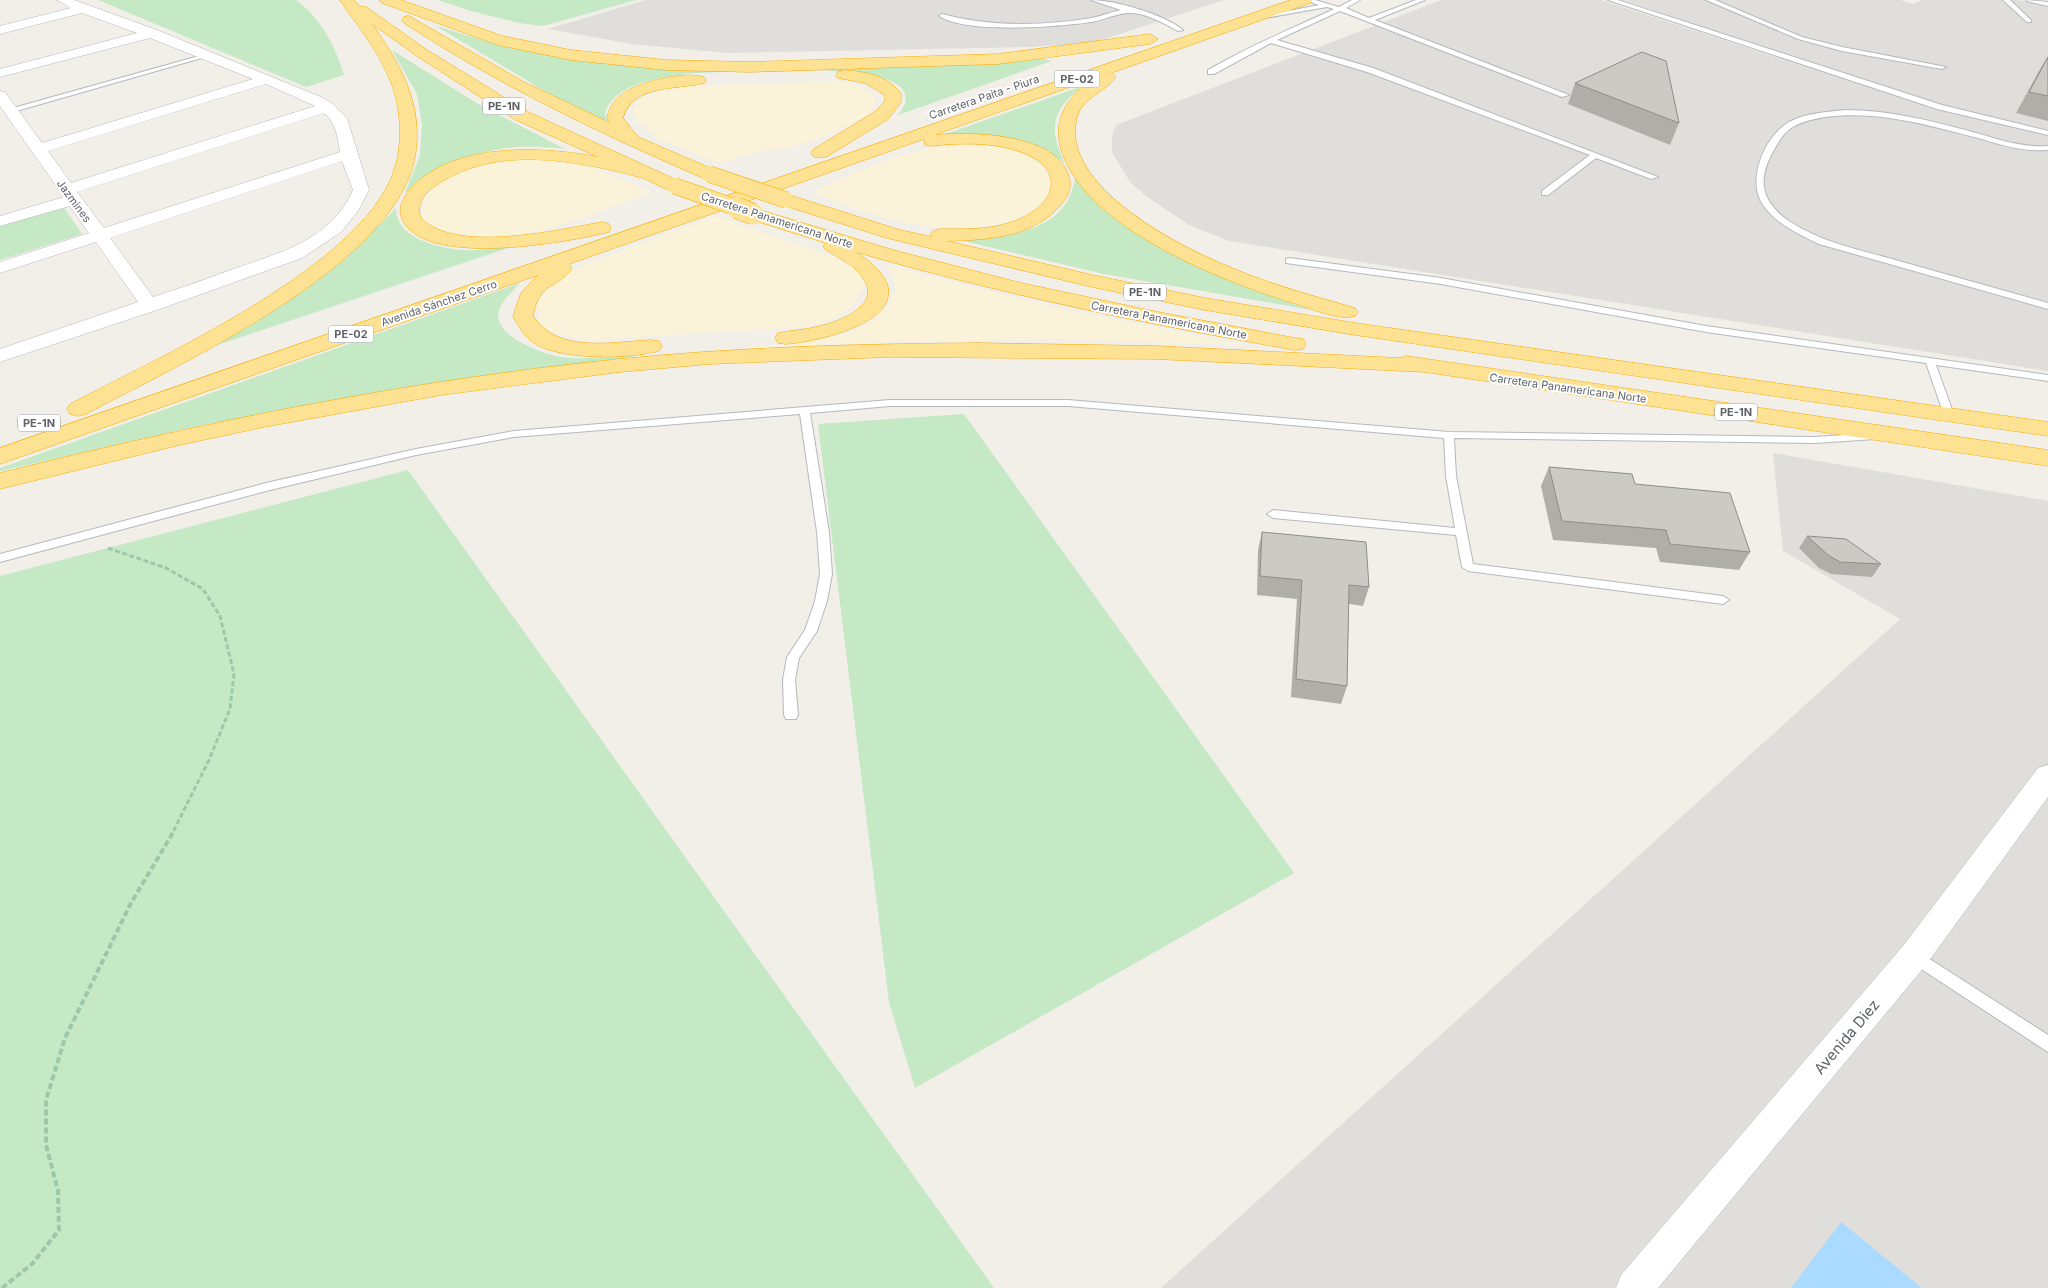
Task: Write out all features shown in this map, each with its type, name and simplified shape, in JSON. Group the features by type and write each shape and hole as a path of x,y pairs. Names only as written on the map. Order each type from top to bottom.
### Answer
{"highway":[{"name":"Carretera Panamericana Norte","path":"347,0 430,59 522,116 675,186 817,235 1080,302 1195,326 1424,366 2048,458"},
{"path":"78,409 219,333 304,280 360,233 393,192 408,153 408,121 404,95 392,67 347,0"},
{"name":"Carretera Panamericana Norte","path":"379,0 447,46 531,94 634,142 709,174 894,234 1092,281 1205,304 1510,352 2048,429"},
{"path":"387,0 456,26 514,44 588,57 676,66 750,67 998,59 1086,49 1157,44"},
{"name":"Carretera Paita - Piura","path":"849,159 1157,44 1180,30 1268,0"},
{"name":"Carretera Paita - Piura","path":"785,165 820,152 1157,44 1253,18 1307,0"},
{"path":"1157,44 1093,86 1076,102 1069,112 1066,132 1072,156 1087,181 1102,197 1156,239 1221,272 1278,293 1332,308 1510,352"},
{"path":"634,142 618,124 616,113 618,107 635,93 662,84 695,80 846,75 870,79 890,90 893,94 894,102 888,110 820,152"},
{"path":"849,159 935,140 988,139 1029,149 1054,168 1060,178 1060,191 1053,204 1039,215 1019,225 998,231 968,235 894,234"},
{"path":"602,228 518,241 465,242 444,238 424,231 413,221 410,207 416,194 435,178 463,165 502,156 533,153 643,172"},
{"name":"Avenida Sánchez Cerro","path":"0,456 849,159"},
{"name":"Avenida Sánchez Cerro","path":"0,436 785,165"},
{"path":"592,250 545,279 526,300 523,316 529,328 541,339 568,347 594,349 798,338 836,330 868,311 877,298 878,290 876,282 865,268 817,235"},
{"path":"0,481 172,439 377,398 534,376 710,358 895,350 1048,350 1227,355 1424,366"}],"street":[{"path":"0,356 289,257 327,237 348,216 361,190 348,154 343,126 339,118 328,107 316,100 152,33 83,9 64,0"},
{"path":"0,30 83,9"},
{"path":"0,73 152,33"},
{"path":"37,149 265,80"},
{"name":"Jazmines","path":"4,102 150,306"},
{"path":"0,222 69,195 328,107"},
{"path":"0,268 348,154"},
{"name":"Avenida Diez","path":"1634,1288 1914,956 2048,776"}],"lane":[{"path":"1094,0 1151,15 1180,30"},
{"path":"1307,0 1341,9 1565,95"},
{"path":"1253,18 1349,0"},
{"path":"1211,72 1237,55 1341,9 1357,0"},
{"path":"1369,20 1422,0"},
{"path":"1611,0 1940,107 2048,133"},
{"path":"1708,0 1800,38 1842,49 1942,67"},
{"path":"2006,0 2029,21"},
{"path":"2029,0 2048,4"},
{"path":"942,16 958,21 988,23 1054,23 1094,19 1133,11"},
{"path":"1269,40 1370,70 1594,156 1654,177"},
{"path":"4,102 208,56"},
{"path":"2048,148 2024,148 1885,113 1857,111 1805,119 1787,125 1775,141 1759,169 1762,196 1770,208 1801,232 1822,242 2048,306"},
{"path":"1545,193 1594,156"},
{"path":"1289,261 1441,281 1706,329 2048,378"},
{"path":"1930,362 1949,415"},
{"path":"0,558 266,487 416,452 514,434 890,404 1068,403 1449,435 1815,440 1891,435"},
{"path":"791,715 788,680 793,657 811,631 821,601 826,574 805,411"},
{"path":"1449,435 1452,476 1468,567 1723,600"},
{"path":"1273,514 1461,532"},
{"path":"1914,956 2048,1044"}],"path":[{"path":"2,1288 32,1264 59,1230 58,1191 46,1144 46,1100 65,1038 131,903 180,819 209,760 230,709 234,674 220,616 203,589 166,568 77,538"}],"shaded area":[{"path":"646,0 1224,0 1092,43 1030,47 728,53 632,44 548,29"},
{"path":"1441,0 1601,0 1919,104 1625,0 1900,0 1913,4 1922,0 2020,0 2048,7 2048,371 1229,241 1189,225 1146,196 1130,182 1112,152 1112,136 1116,125"},
{"path":"1773,453 2048,501 2048,1288 1161,1288 1900,619 1783,551"}],"green space":[{"path":"98,0 296,0 313,15 326,33 344,75 306,87"},
{"path":"438,0 636,0 543,26 519,23 471,11"},
{"path":"436,26 499,45 538,53 666,69 789,72 686,74 633,86 615,98 605,114 608,123 548,93"},
{"path":"392,50 478,104 565,149 522,147 480,153 440,169 405,193 420,155 422,125 417,94"},
{"path":"1043,59 1052,61 898,115 906,101 903,90 893,82 860,74 816,71"},
{"path":"1083,86 1064,103 1056,121 1056,140 1065,163 1036,146 1007,137 977,134 943,135"},
{"path":"1075,178 1100,204 1127,226 1155,244 1215,275 1312,310 1104,274 955,239 1011,234 1029,230 1046,222 1059,211 1069,197"},
{"path":"63,206 82,234 0,260 0,225"},
{"path":"396,208 398,218 403,227 410,234 430,244 462,250 517,245 199,351 270,311 311,285 376,229"},
{"path":"520,283 500,306 499,320 504,329 524,344 550,354 571,358 636,356 372,394 202,425 0,471 0,468"},
{"path":"964,414 1294,873 915,1088 889,1002 818,424"},
{"path":"408,470 994,1288 0,1288 0,576"}],"sand":[{"path":"837,81 865,89 873,95 875,106 867,115 827,136 785,149 764,150 724,162 710,160 658,139 638,122 633,111 636,104 649,94 674,88"},
{"path":"957,143 1008,147 1024,153 1047,172 1051,182 1050,192 1045,200 1036,208 1010,221 986,226 961,228 936,227 885,218 814,192 901,156 919,150"},
{"path":"507,158 551,158 590,167 651,192 567,223 534,232 501,237 470,238 443,232 421,217 424,202 430,191 440,182 452,174 465,169"},
{"path":"715,216 836,258 859,270 865,281 862,291 857,300 842,313 823,322 802,327 585,340 551,332 539,323 537,310 540,297 556,279 579,267"},
{"path":"888,266 1061,309 1243,345 1063,339 870,342 738,349 796,343 837,336 872,320 886,308 894,294 895,282"}],"water":[{"path":"1841,1222 1922,1288 1791,1288"}],"building":[{"path":"1642,52 1666,61 1679,123 1575,83"},
{"path":"2048,57 2048,96 2029,92"},
{"path":"1549,467 1632,474 1635,484 1730,493 1750,552 1670,544 1666,530 1562,521"},
{"path":"1262,532 1366,542 1369,587 1349,585 1347,686 1296,679 1302,580 1260,576"},
{"path":"1807,536 1846,539 1881,564 1840,562 1828,555"}]}
